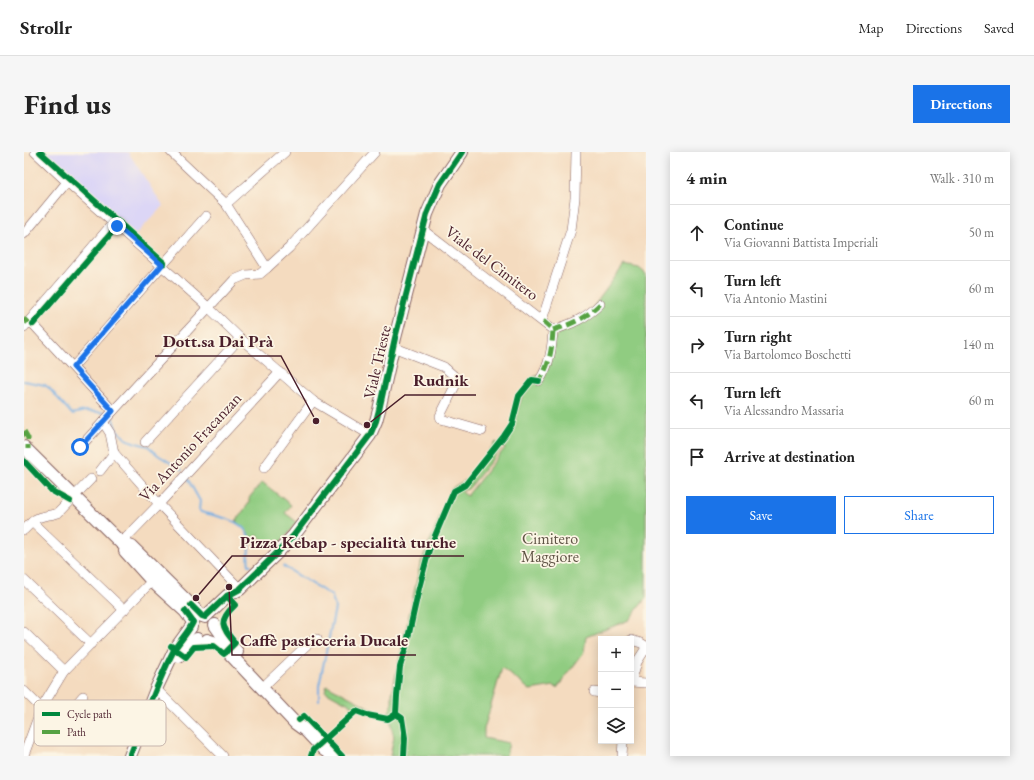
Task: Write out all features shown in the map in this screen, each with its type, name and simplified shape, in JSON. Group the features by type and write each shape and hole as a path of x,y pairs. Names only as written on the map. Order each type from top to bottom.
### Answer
{"main road":[{"name":"Viale Trieste","path":"152,700 175,649 227,596 240,589 294,535 370,435 378,416 393,347 427,214 440,184 462,152"},
{"path":"24,444 28,451 121,542 132,548 203,622"},
{"path":"121,542 126,553 152,581 185,611 222,635 299,720 306,731 327,754"},
{"name":"Viale Trieste","path":"158,685 188,646 214,634 203,622"},
{"path":"203,622 192,634 202,639 219,644 295,723 306,731"},
{"name":"Viale Trieste","path":"130,756 134,746"}],"street":[{"path":"35,152 162,265 240,338 313,401 370,435"},
{"path":"226,204 285,152"},
{"path":"80,447 234,280 246,275 260,274 268,268 289,248 375,152"},
{"path":"542,320 571,230 575,198 576,152"},
{"path":"178,154 226,204 268,268"},
{"path":"24,234 67,182"},
{"path":"73,367 206,216"},
{"path":"26,325 113,223"},
{"name":"Viale del Cimitero","path":"423,230 542,320 553,330"},
{"path":"539,381 544,374 551,354 553,330 568,325 589,314 600,304"},
{"path":"26,325 33,324 113,411"},
{"path":"145,442 240,338"},
{"name":"Viale Trieste","path":"393,347 444,367 453,375 456,382 440,416 441,420 482,431"},
{"name":"Via Antonio Fracanzan","path":"121,542 159,504 280,372"},
{"path":"264,468 313,401"},
{"path":"103,422 110,433 114,453 159,504 240,589"},
{"path":"100,471 114,453"},
{"path":"24,530 35,518 51,516 58,513 91,479"},
{"path":"32,522 124,610"},
{"path":"24,580 91,644"},
{"path":"46,700 64,671 152,581"},
{"path":"24,632 64,671"},
{"path":"266,684 312,640 317,639"},
{"path":"634,641 641,643 646,647 637,662 634,672"},
{"path":"634,682 646,683"},
{"path":"158,685 214,752 224,756"},
{"path":"24,691 34,702"},
{"path":"79,700 82,696"},
{"path":"26,753 34,730"},
{"path":"622,756 623,744"}],"shaded area":[{"path":"43,152 128,152 163,206 135,235"}],"green space":[{"name":"Cimitero Maggiore","path":"624,265 639,268 646,274 646,598 629,620 586,637 584,652 557,688 554,686 530,690 502,668 484,729 484,738 509,743 506,756 390,756 394,737 391,722 361,710 325,691 327,685 381,714 386,714 389,712 392,705 392,693 420,565 451,490 454,486 467,479 496,442 499,444 513,425 523,393 533,377 540,375 553,340 567,323 588,314","holes":["503,446 505,448 467,496 461,491 468,489"]},
{"path":"262,482 291,505 285,513 297,522 280,543 271,546 257,535 251,540 247,532 236,521 249,503 249,498"}],"waterway":[{"path":"24,381 45,385 72,414 85,411 109,413"},
{"path":"112,416 116,429 126,439 148,446 158,455 182,470"},
{"path":"187,478 200,501 199,510 201,512 222,517 237,523 247,532 249,539 248,562 249,565 251,565"},
{"path":"283,566 332,596 335,608 319,686 319,701"}],"marked path":[{"path":"553,330 578,320 600,304"},
{"path":"24,322 25,320 28,323"},
{"path":"536,381 539,381 546,369 552,343 553,330 542,320"},
{"path":"24,431 28,438 28,449"}],"cycle path":[{"path":"40,152 164,263"},
{"path":"191,605 205,617 227,596 240,589 294,535 370,435 379,410 395,338 427,214 440,184 462,152"},
{"path":"33,324 120,223"},
{"path":"404,756 405,738 402,718 396,714 400,667 429,550 454,491 465,485 504,436 512,424 519,396 532,380 539,381"},
{"path":"24,461 52,491 70,501"},
{"path":"171,646 186,657 194,647 214,646 224,654 235,643 224,628 223,624 226,615 235,605 227,596"},
{"path":"152,700 174,650 193,622 185,611"},
{"path":"311,756 313,750 356,711 367,715 388,719 396,714"},
{"path":"299,720 304,716 342,756"},
{"path":"130,756 134,746"}],"place":[{"name":"Dott.sa Dai Prà","path":"316,421"},
{"name":"Rudnik","path":"367,425"},
{"name":"Caffè pasticceria Ducale","path":"229,587"},
{"name":"Pizza Kebap - specialità turche","path":"196,598"}],"route":[{"path":"80,447 113,411 73,367 162,265 117,226"}]}
